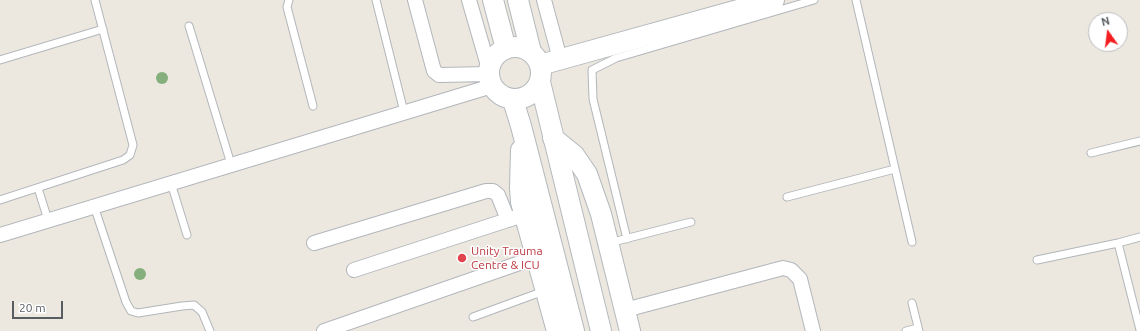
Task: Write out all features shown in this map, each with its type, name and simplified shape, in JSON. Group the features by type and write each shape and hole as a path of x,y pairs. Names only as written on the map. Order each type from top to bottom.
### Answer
{"street":[{"path":"415,0 434,71 439,75 490,76"},
{"path":"468,0 490,76 497,93 504,98 513,100 521,99 536,90 537,66 523,48 514,47 506,49 495,57 490,76"},
{"path":"493,0 506,49"},
{"path":"518,0 537,66 553,138 601,331"},
{"path":"544,0 560,60"},
{"path":"537,66 774,0"},
{"path":"0,234 404,112 490,76"},
{"path":"513,100 522,126 574,331"},
{"path":"517,217 521,202 522,126"},
{"path":"553,138 574,156 587,174 602,214 630,331"},
{"path":"314,243 486,191 493,191 517,217 538,257 557,331"},
{"path":"354,270 517,217"},
{"path":"324,331 338,329 538,257"},
{"path":"624,310 783,268 791,270 800,280 813,331"}],"lane":[{"path":"0,200 123,160 130,155 133,146 95,0"},
{"path":"288,0 287,7 313,106"},
{"path":"376,0 404,112"},
{"path":"628,238 594,99 592,70 616,58 814,0"},
{"path":"856,0 912,242"},
{"path":"189,26 231,164"},
{"path":"0,60 102,29"},
{"path":"1092,153 1140,140"},
{"path":"787,197 895,169"},
{"path":"170,183 186,235"},
{"path":"38,188 48,220"},
{"path":"94,206 126,302 131,310 138,313 194,305 202,312 210,331"},
{"path":"608,243 691,222"},
{"path":"1037,260 1118,243 1140,236"},
{"path":"1118,243 1140,330"},
{"path":"473,317 546,290"},
{"path":"906,331 918,330 912,303"}],"place":[{"name":"Unity Trauma Centre & ICU","path":"462,258"}]}
